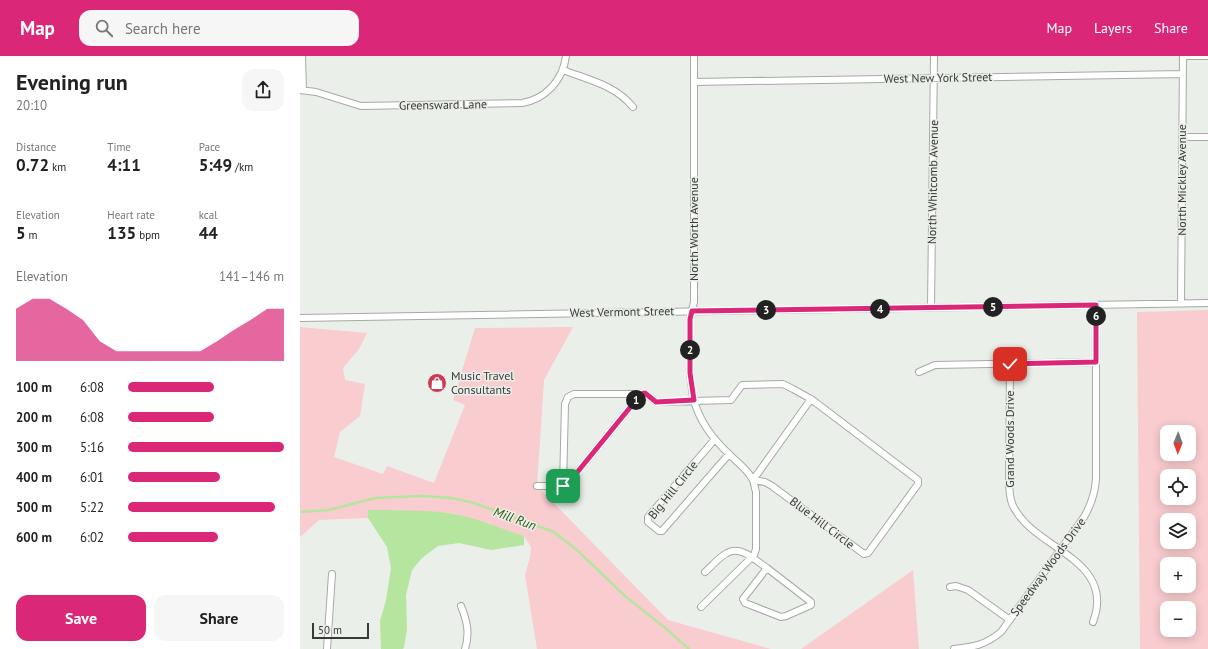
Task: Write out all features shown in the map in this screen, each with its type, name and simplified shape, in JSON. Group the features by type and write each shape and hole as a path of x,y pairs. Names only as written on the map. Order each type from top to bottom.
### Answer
{"street":[{"path":"302,56 302,90"},
{"name":"North Worth Avenue","path":"694,56 694,302 690,319 690,373 694,400"},
{"name":"North Whitcomb Avenue","path":"931,308 934,56"},
{"path":"1183,56 1208,56"},
{"name":"North Mickley Avenue","path":"1181,304 1183,56"},
{"name":"Greensward Lane","path":"302,90 316,92 361,106 517,104 534,100 545,94 556,83 562,70 565,57"},
{"path":"562,70 613,89 633,107"},
{"name":"West New York Street","path":"694,82 1183,74"},
{"path":"1182,137 1208,137"},
{"name":"West Vermont Street","path":"300,318 1208,303"},
{"name":"Speedway Woods Drive","path":"954,649 974,647 990,640 1001,632 1084,517 1092,500 1095,490 1096,305"},
{"path":"919,372 935,365 1096,362"},
{"name":"Grand Woods Drive","path":"1010,364 1010,497 1016,511 1025,523 1083,567 1092,579 1097,600 1094,622"},
{"path":"563,486 565,404 568,397 574,394 645,393 656,402 731,400 742,385 783,384 811,400 753,480"},
{"path":"537,486 566,486 641,394"},
{"path":"694,400 700,419 715,439 744,467 753,480 756,492 756,548 754,555 701,607"},
{"name":"Blue Hill Circle","path":"753,480 766,482 772,486 864,554 868,553 918,486 918,480 811,400"},
{"name":"Big Hill Circle","path":"715,439 648,517 648,522 660,532 662,531 729,454"},
{"path":"705,572 727,552 743,552 766,568 812,604 784,617 745,603 743,599 766,568"},
{"path":"326,649 332,574"},
{"path":"950,588 956,586 968,590 1010,620"},
{"path":"461,606 467,625 468,637 465,649"}],"shaded area":[{"path":"1208,310 1208,649 1140,649 1137,312"},
{"path":"300,327 367,333 359,349 343,368 345,380 365,384 360,416 340,432 334,457 383,474 387,466 434,483 465,405 453,400 475,328 573,327 544,380 537,486 668,620 771,649 537,649 525,575 531,547 524,536 451,513 369,510 368,518 319,520 300,537"},
{"path":"368,510 429,511 458,515 524,536 524,545 491,550 459,543 438,546 422,558 412,570 406,595 407,629 403,649 381,649 380,621 386,600 391,568 387,547 368,518"},
{"path":"913,570 919,649 801,649"}],"waterway":[{"name":"Mill Run","path":"300,512 329,510 375,498 421,496 452,498 474,503 554,532 578,551 625,596 689,649"}],"place":[{"name":"Music Travel Consultants","path":"437,383"}],"route":[{"path":"563,486 566,486 641,394 645,393 656,402 694,400 691,388 690,373 690,319 692,311 1096,305 1096,362 1010,364"}]}
